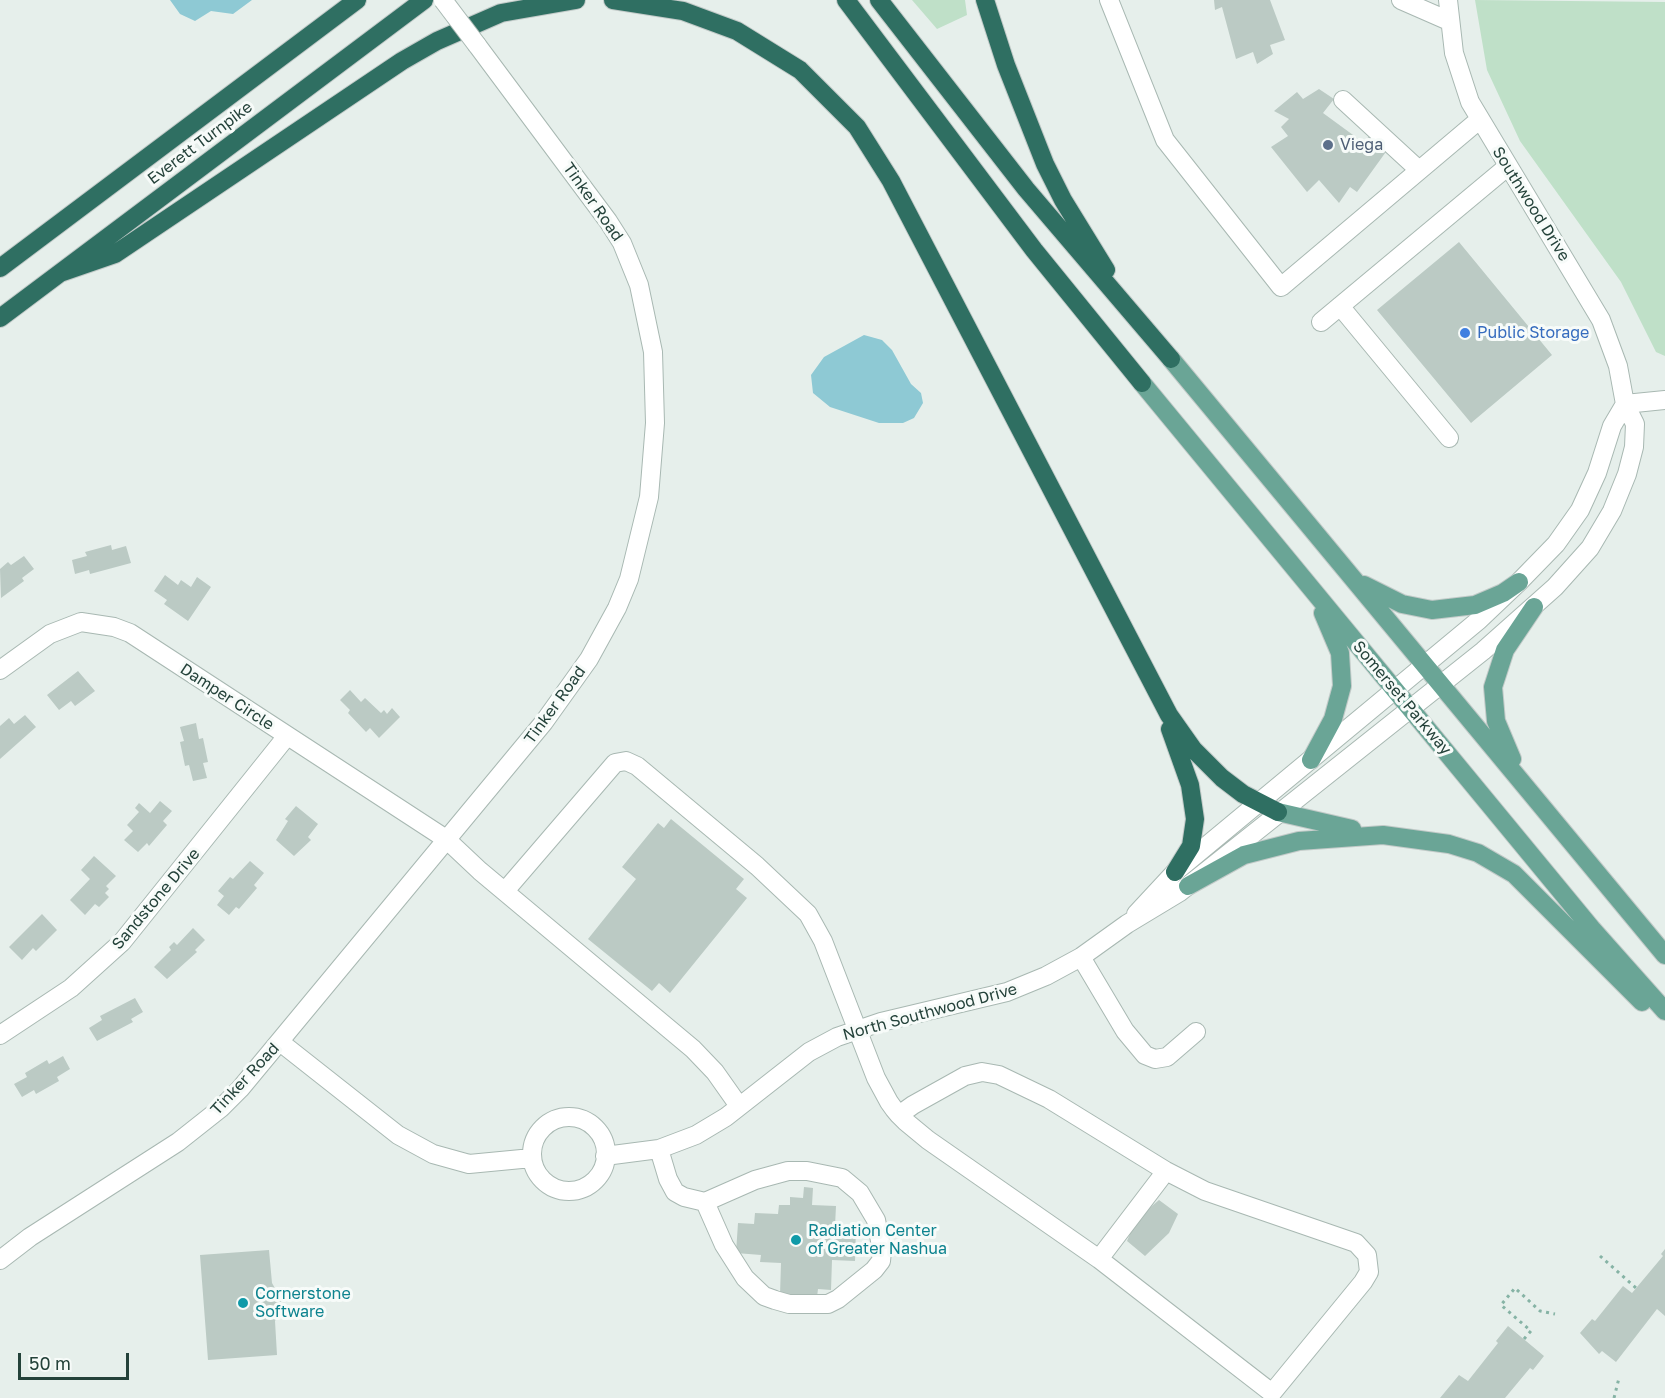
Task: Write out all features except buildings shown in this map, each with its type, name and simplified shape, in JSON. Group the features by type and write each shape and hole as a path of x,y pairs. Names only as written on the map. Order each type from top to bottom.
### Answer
{"highway":[{"name":"Everett Turnpike","path":"0,268 357,0"},
{"name":"Everett Turnpike","path":"0,318 424,0"},
{"path":"60,273 116,254 402,61 437,41 501,13 576,0"},
{"path":"613,0 683,11 737,31 769,48 808,76 857,127 891,181 1169,715 1193,749 1222,778 1259,803 1278,812"},
{"path":"846,0 1045,265 1142,383"},
{"path":"879,0 1026,189 1171,359"},
{"path":"986,0 1015,90 1057,188 1098,258 1171,359"},
{"path":"1142,667 1180,754 1194,804 1193,840 1176,872"}],"main road":[{"path":"1171,359 1665,955"},
{"name":"Somerset Parkway","path":"1142,383 1604,943 1665,1011"},
{"path":"1348,572 1391,600 1432,610 1475,605 1495,597 1519,582"},
{"path":"1304,580 1330,627 1342,670 1337,710 1324,740 1311,760"},
{"path":"1534,607 1505,650 1497,669 1493,696 1494,713 1502,738 1536,799"},
{"path":"1278,812 1318,823 1449,844 1478,853 1508,870 1537,895 1621,982 1665,1022"},
{"path":"1188,886 1234,860 1270,847 1324,838 1383,835"}],"street":[{"name":"Tinker Road","path":"0,1260 200,1125 240,1089 544,722 589,659 617,608 629,579 649,497 655,423 655,384 649,328 639,285 622,243 570,168 443,0"},
{"path":"1109,0 1164,140 1281,287 1479,120"},
{"path":"1401,0 1428,14 1449,21"},
{"name":"Southwood Drive","path":"1410,708 1534,607 1581,558 1612,511 1627,474 1635,439 1634,417 1625,404 1618,366 1601,320 1479,120 1460,77 1449,21 1448,0"},
{"path":"1343,100 1419,170"},
{"path":"1321,322 1507,167"},
{"path":"1340,306 1449,438"},
{"path":"1425,664 1519,582 1556,544 1580,510 1597,473 1612,426 1625,404 1665,400"},
{"name":"Damper Circle","path":"0,670 50,634 81,622 114,627 130,633 446,838 505,891 693,1049 715,1072 740,1106"},
{"name":"North Southwood Drive","path":"1127,924 1176,872 1425,664"},
{"name":"North Southwood Drive","path":"605,1156 659,1149 696,1135 740,1106 809,1052 857,1029 1007,992 1046,976 1081,957 1127,924 1188,886 1410,708"},
{"name":"Sandstone Drive","path":"0,1035 70,988 122,942 287,736"},
{"path":"505,891 615,763 626,761 646,774 802,906 823,941 876,1078 899,1115 934,1144 1100,1259 1272,1394 1367,1277 1369,1260 1356,1243 1205,1191 1166,1171 1049,1099 993,1073 977,1072 965,1076 899,1115"},
{"path":"1081,957 1125,1031 1145,1054 1155,1059 1167,1057 1196,1032"},
{"path":"280,1042 398,1135 434,1154 469,1164 532,1158"},
{"path":"567,1117 587,1122 597,1131 604,1143 605,1156 601,1171 591,1183 570,1191 548,1184 538,1173 532,1158 533,1145 538,1132 554,1120 567,1117"},
{"path":"659,1149 668,1179 675,1192 684,1197 705,1202 763,1178 788,1171 807,1171 842,1178 860,1193 876,1220 882,1251 881,1261 874,1270 838,1299 828,1304 798,1304 775,1300 764,1296 745,1278 724,1245 705,1202"},
{"path":"1100,1259 1166,1171"}],"path":[{"path":"1600,1256 1636,1288"},
{"path":"1524,1340 1531,1331 1501,1305 1515,1288 1540,1311 1554,1314"},
{"path":"1614,1398 1619,1378"}],"green space":[{"path":"912,0 965,0 967,15 937,29"},
{"path":"1475,0 1665,2 1665,356 1656,352 1621,282 1520,141 1487,70"}],"water":[{"path":"170,0 252,0 233,14 211,11 195,21 180,14"},
{"path":"864,335 882,340 892,350 911,384 921,393 923,403 914,418 903,423 879,423 830,407 813,393 811,375 824,357"}],"place":[{"name":"Viega","path":"1328,145"},
{"name":"Public Storage","path":"1465,333"},
{"name":"Radiation Center of Greater Nashua","path":"796,1240"},
{"name":"Cornerstone Software","path":"243,1303"}]}
